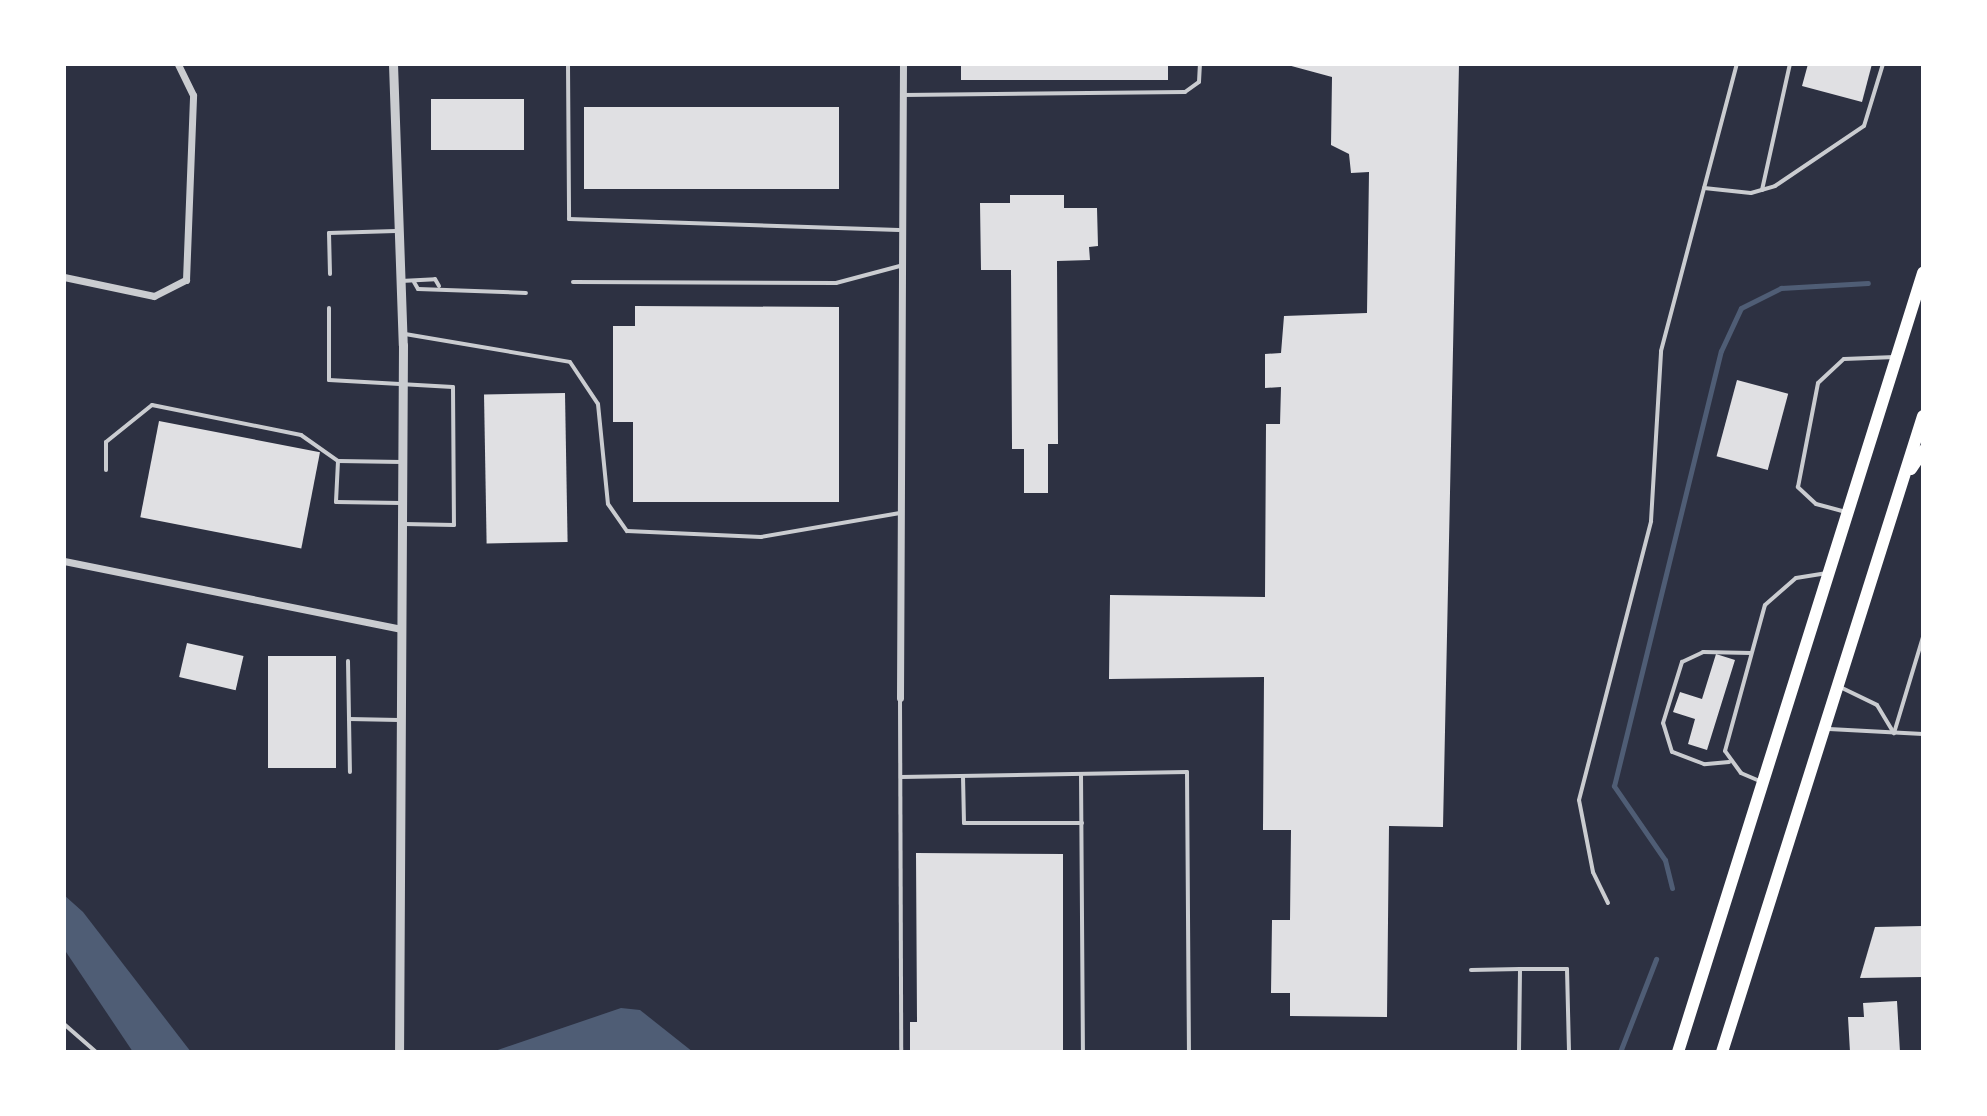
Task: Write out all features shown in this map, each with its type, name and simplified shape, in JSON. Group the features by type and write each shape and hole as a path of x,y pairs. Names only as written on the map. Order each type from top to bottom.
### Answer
{"highway":[{"path":"1678,1052 1923,273"},
{"path":"1722,1052 1840,687 1923,416"},
{"path":"1902,482 1923,451"}],"street":[{"path":"64,277 154,296 186,280 193,95 178,64"},
{"path":"393,64 402,334 399,1052"},
{"path":"900,698 899,230 903,64"},
{"path":"64,561 400,629"}],"lane":[{"path":"568,64 569,219 899,230"},
{"path":"903,95 1185,92 1199,82 1200,64"},
{"path":"1608,903 1577,809 1651,521 1661,351 1737,64"},
{"path":"1762,190 1790,64"},
{"path":"1704,188 1762,190 1864,126 1883,64"},
{"path":"330,274 329,233 399,231"},
{"path":"573,282 836,283 900,266"},
{"path":"401,281 435,279 439,286"},
{"path":"414,282 418,289 439,286 526,293"},
{"path":"329,308 329,380 453,387 454,525 401,524"},
{"path":"402,334 570,362 598,404 608,504 627,531 761,537 900,513"},
{"path":"1849,512 1816,504 1798,487 1818,383 1844,359 1898,357"},
{"path":"106,470 106,442 152,405 301,435 338,461 402,462"},
{"path":"338,461 336,502 401,503"},
{"path":"1729,762 1725,751 1765,605 1796,578 1830,572"},
{"path":"1894,733 1923,637"},
{"path":"1751,653 1703,652 1682,662 1663,723 1672,752 1704,764 1729,762 1765,783"},
{"path":"348,661 350,772"},
{"path":"1840,687 1877,705 1894,733"},
{"path":"900,698 901,1052"},
{"path":"349,719 399,720"},
{"path":"1826,728 1923,734"},
{"path":"901,777 1187,772 1189,1052"},
{"path":"1081,773 1083,1052"},
{"path":"963,775 964,823 1082,823"},
{"path":"1519,1052 1520,969"},
{"path":"1471,970 1567,969 1569,1052"},
{"path":"64,1024 96,1052"}],"water":[{"path":"64,895 83,912 191,1052 133,1052 64,949"},
{"path":"621,1008 640,1010 693,1052 492,1052"}],"building":[{"path":"961,64 1168,64 1168,80 961,80"},
{"path":"1284,64 1459,64 1443,827 1389,826 1387,1017 1290,1016 1290,993 1271,993 1272,920 1290,920 1291,830 1263,830 1264,677 1109,679 1110,595 1265,597 1266,424 1280,424 1281,387 1265,388 1265,354 1281,353 1284,316 1367,313 1369,172 1351,173 1349,154 1331,145 1332,77"},
{"path":"1808,64 1872,64 1862,102 1802,86"},
{"path":"431,99 524,99 524,150 431,150"},
{"path":"584,107 839,107 839,189 584,189"},
{"path":"1010,195 1064,195 1064,208 1097,208 1098,246 1089,247 1090,260 1057,261 1058,444 1048,444 1048,493 1024,493 1024,449 1012,449 1011,270 981,270 980,203 1010,203"},
{"path":"635,306 839,307 839,502 633,502 633,422 613,422 613,326 635,326"},
{"path":"1737,380 1788,394 1768,470 1717,456"},
{"path":"565,393 568,542 487,543 484,394"},
{"path":"159,421 320,452 301,548 140,517"},
{"path":"187,643 244,656 236,690 179,677"},
{"path":"1716,654 1735,660 1707,750 1688,744 1695,719 1673,712 1680,692 1702,699"},
{"path":"268,656 336,656 336,768 268,768"},
{"path":"916,853 1063,854 1063,1052 910,1052 910,1022 917,1022"},
{"path":"1923,926 1923,977 1860,978 1875,927"},
{"path":"1897,1001 1900,1052 1850,1052 1848,1017 1864,1017 1863,1003"}],"waterway":[{"path":"1672,888 1665,860 1614,786 1721,351 1741,308 1781,288 1868,283"},
{"path":"1620,1052 1656,959"}]}
